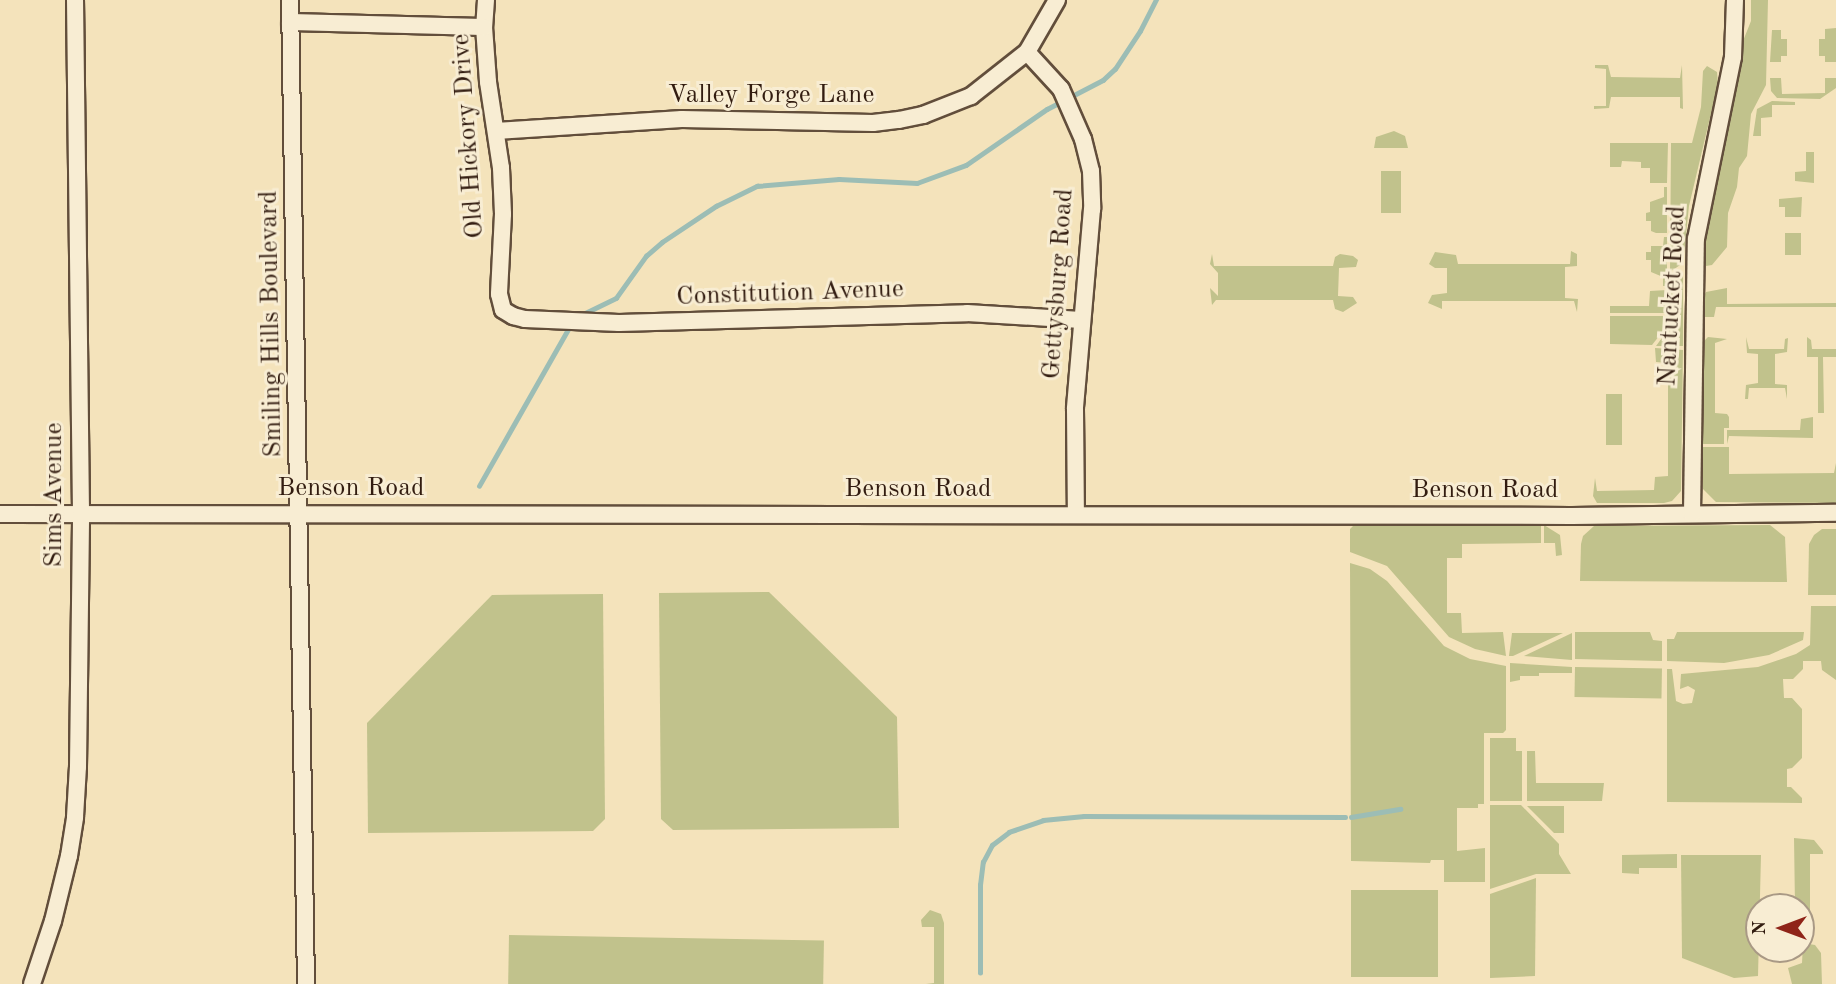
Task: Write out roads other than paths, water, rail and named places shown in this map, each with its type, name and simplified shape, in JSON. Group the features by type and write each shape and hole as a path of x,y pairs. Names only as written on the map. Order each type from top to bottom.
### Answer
{"street":[{"name":"Sims Avenue","path":"32,984 53,920 75,817 81,512 75,0"},
{"name":"Smiling Hills Boulevard","path":"290,0 306,984"},
{"name":"Old Hickory Drive","path":"486,0 484,27 503,214 499,294 503,310"},
{"path":"1027,52 1057,0"},
{"name":"Nantucket Road","path":"1692,514 1696,239 1733,57 1735,0"},
{"path":"290,22 484,27"},
{"name":"Valley Forge Lane","path":"496,131 682,119 873,123 899,120 923,115 971,96 1027,52"},
{"name":"Gettysburg Road","path":"1027,52 1061,89 1083,139 1091,171 1092,209 1075,409 1076,515"},
{"name":"Constitution Avenue","path":"503,310 525,319 619,323 942,313 1081,320"},
{"name":"Benson Road","path":"0,514 1836,513"}],"waterway":[{"path":"581,315 616,298 646,256 662,242 716,206 757,186 839,179 917,183 966,165 1047,109 1103,80 1115,69 1156,0"},
{"path":"479,486 570,326"},
{"path":"1351,817 1400,809"},
{"path":"980,973 980,885 983,862 992,845 1009,832 1043,820 1084,816 1345,817"}]}
